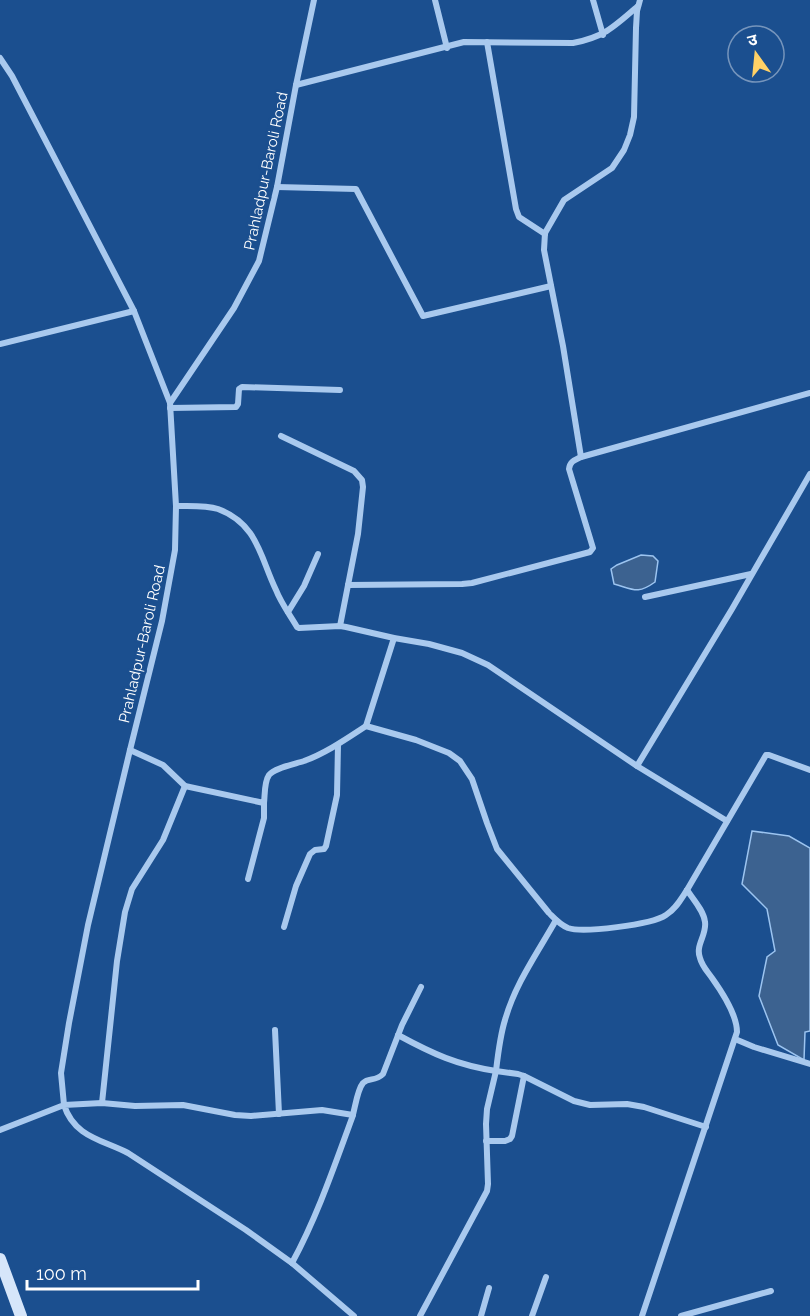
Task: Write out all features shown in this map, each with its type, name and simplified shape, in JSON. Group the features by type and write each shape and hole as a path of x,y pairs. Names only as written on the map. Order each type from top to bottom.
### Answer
{"street":[{"name":"Prahladpur-Baroli Road","path":"64,1105 61,1073 88,925 162,621 175,550 176,506 170,406 234,308 260,261 278,187 314,0"},
{"path":"435,0 447,48"},
{"path":"593,0 603,35"},
{"path":"296,85 464,42 573,43 590,40 611,30 639,3"},
{"path":"581,457 544,250 545,234 564,200 612,168 624,150 634,117 636,28 639,3"},
{"path":"487,42 516,209 519,217 545,234"},
{"path":"0,58 12,76 134,311 170,406 236,407 239,389 242,387 340,390"},
{"path":"278,187 356,189 423,316 551,286"},
{"path":"0,344 134,311"},
{"path":"348,585 472,583 590,552 592,548 569,469 573,460 810,393"},
{"path":"281,436 354,471 362,480 358,534 340,626"},
{"path":"638,766 810,474"},
{"path":"176,506 212,508 227,513 242,524 257,544 277,593 297,627 340,626 462,653 488,665 638,766 727,821"},
{"path":"288,612 304,586 318,554"},
{"path":"645,597 751,574"},
{"path":"248,879 264,818 266,782 270,773 338,745 366,726 394,638"},
{"path":"366,726 416,740 449,753 460,761 472,779 486,823 498,849 556,920 567,927 579,930 638,925 654,921 676,907 766,755 810,770"},
{"path":"284,927 296,886 310,854 326,846 337,795 338,745"},
{"path":"130,750 163,765 185,786 264,803"},
{"path":"102,1103 117,961 125,912 132,890 163,840 185,786"},
{"path":"642,1316 737,1032 735,1018 699,956 698,949 705,930 705,921 687,890"},
{"path":"420,1316 487,1191 487,1108 496,1071 502,1029 511,1002 556,920"},
{"path":"292,1263 310,1228 362,1085 368,1080 380,1078 383,1074 406,1015 421,987"},
{"path":"275,1030 279,1114"},
{"path":"399,1035 428,1052 448,1060 518,1074 574,1101 590,1106 627,1104 706,1126"},
{"path":"735,1039 810,1064"},
{"path":"486,1142 510,1139 524,1076"},
{"path":"0,1130 64,1105 102,1103 135,1106 183,1105 251,1116 322,1110 353,1114"},
{"path":"64,1105 71,1121 82,1131 128,1153 246,1230 292,1263 354,1316"},
{"path":"0,1259 21,1316"},
{"path":"532,1316 546,1277"},
{"path":"481,1316 489,1288"},
{"path":"681,1316 771,1291"}],"water":[{"path":"641,555 653,556 658,561 655,582 639,590 614,584 611,569"},
{"path":"752,831 789,836 810,848 810,1031 805,1032 804,1060 778,1045 759,996 767,957 775,951 767,909 742,884"}]}
